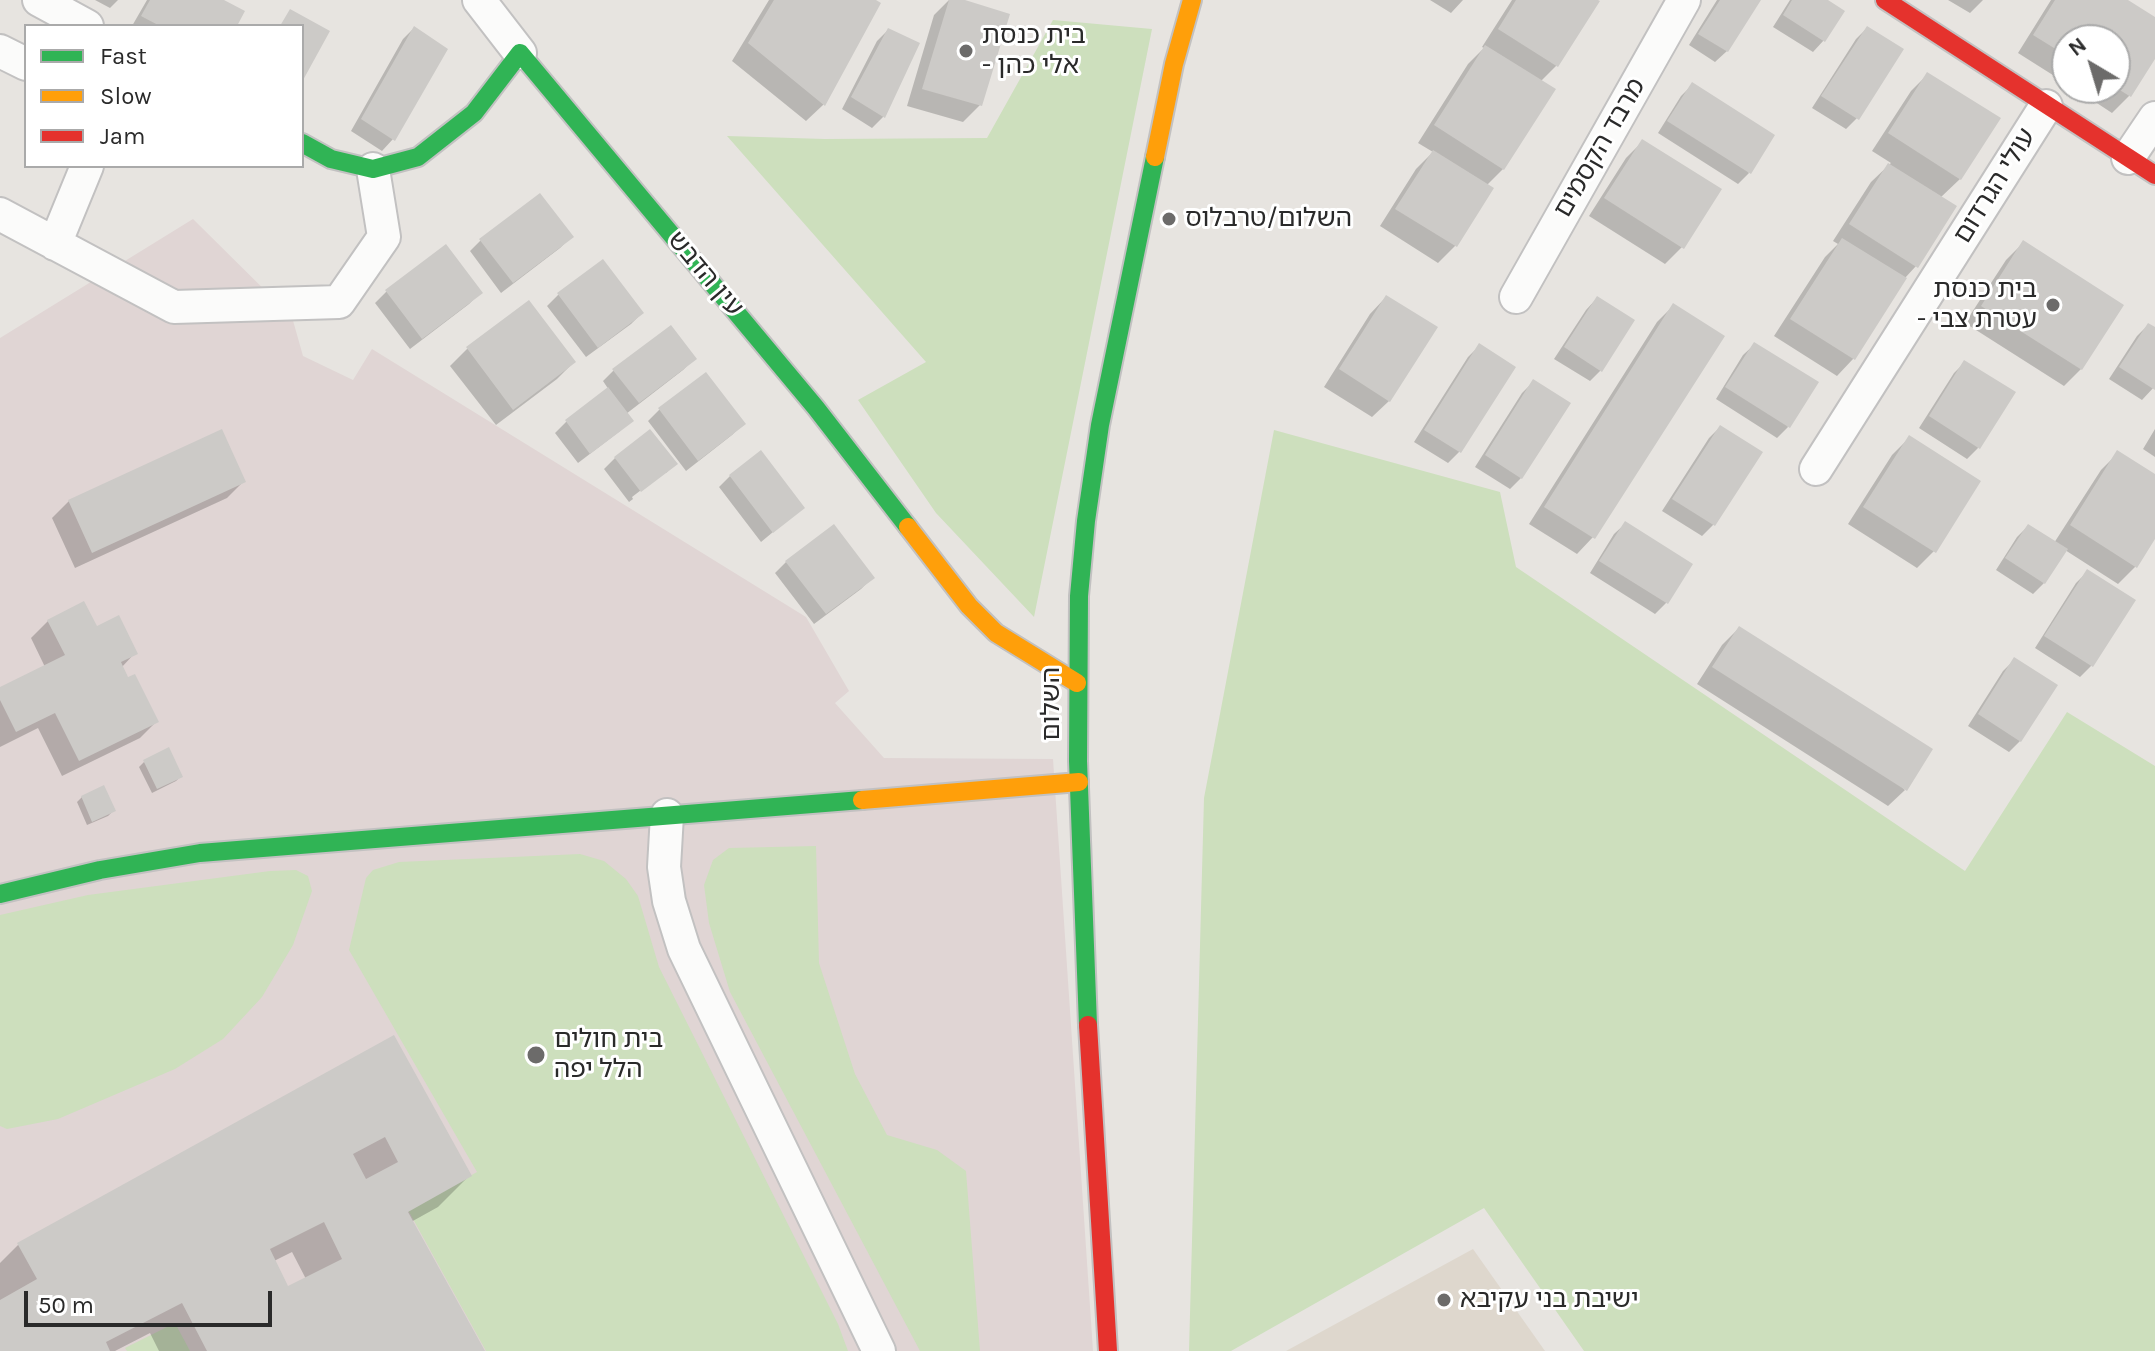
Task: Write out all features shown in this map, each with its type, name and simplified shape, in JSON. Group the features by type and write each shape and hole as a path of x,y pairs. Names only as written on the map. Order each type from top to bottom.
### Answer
{"street":[{"path":"39,0 83,24"},
{"path":"304,144 331,159 373,169 418,157 474,113 520,53 479,0"},
{"name":"השלום","path":"1174,64 1180,0"},
{"name":"השלום","path":"1108,1351 1089,1044 1079,782 1079,596 1100,425 1174,64 1192,0"},
{"name":"מרבד הקסמים","path":"1516,297 1684,0"},
{"path":"1885,0 2155,175"},
{"path":"0,51 24,63"},
{"name":"עין הדבש","path":"520,53 816,408 969,606 996,633 1077,683"},
{"name":"עולי הגרדום","path":"1816,469 2046,106"},
{"path":"2128,158 2155,118"},
{"path":"55,244 86,168"},
{"path":"0,214 174,307 339,302 384,237 373,169"},
{"path":"0,894 100,870 200,853 1079,782"},
{"path":"667,815 664,867 669,901 684,949 879,1351"}],"shaded area":[{"name":"בית חולים הלל יפה","path":"193,219 292,317 303,356 353,380 372,349 806,617 849,691 835,703 884,758 1053,759 1093,1351 0,1351 0,338"},
{"name":"ישיבת בני עקיבא","path":"1473,1249 1545,1351 1286,1351"}],"green space":[{"path":"1053,20 1152,29 1034,617 936,513 858,400 926,362 727,136 987,138"},
{"path":"1274,430 1500,492 1516,567 1965,871 2067,712 2155,766 2155,1351 1584,1351 1484,1208 1231,1351 1189,1351 1204,798"},
{"path":"816,846 819,963 855,1074 887,1135 937,1150 966,1171 980,1351 920,1351 730,992 709,923 704,885 713,860 729,848"},
{"path":"580,854 604,861 626,879 638,896 659,967 838,1324 848,1351 486,1351 408,1210 477,1172 349,950 366,878 373,870 399,862"},
{"path":"296,870 308,876 312,891 293,945 262,997 223,1039 175,1069 58,1119 7,1129 0,1126 0,915 88,895"},
{"path":"175,1323 190,1351 127,1351 125,1348"}],"building":[{"path":"150,0 224,0 245,11 238,24 156,24 141,16"},
{"path":"774,0 876,0 881,3 825,106 748,43"},
{"name":"בית כנסת - אלי כהן","path":"949,0 965,0 1010,14 982,106 922,89"},
{"path":"1516,0 1600,1 1558,67 1498,29"},
{"path":"1720,0 1761,0 1728,52 1698,34"},
{"path":"1792,0 1828,0 1845,11 1825,42 1783,15"},
{"path":"2055,0 2128,0 2155,17 2155,59 2131,97 2131,24 2051,24 2051,46 2033,35"},
{"path":"290,9 330,31 304,78 304,24 281,24"},
{"path":"414,26 448,49 395,141 361,119"},
{"path":"1867,26 1904,49 1859,120 1821,96"},
{"path":"888,28 920,43 885,118 851,97"},
{"path":"1485,45 1556,89 1504,170 1434,125"},
{"path":"1927,72 2001,118 1961,180 1888,133"},
{"path":"1692,82 1775,135 1751,174 1667,121"},
{"path":"1642,139 1722,189 1684,249 1604,198"},
{"path":"1433,150 1494,188 1457,247 1395,209"},
{"path":"1888,163 1957,206 1918,268 1849,224"},
{"path":"540,193 574,237 513,283 479,239"},
{"path":"1842,238 1907,278 1855,360 1790,319"},
{"name":"בית כנסת - עטרת צבי","path":"2023,240 2124,305 2082,370 1981,306"},
{"path":"446,244 483,293 422,339 385,290"},
{"path":"603,259 644,313 598,348 557,293"},
{"path":"1386,295 1438,327 1390,402 1339,369"},
{"path":"1597,296 1635,320 1602,372 1564,347"},
{"path":"529,300 576,362 513,410 466,347"},
{"path":"1673,303 1725,336 1595,539 1544,507"},
{"path":"2148,323 2155,327 2155,390 2119,367"},
{"path":"671,325 697,359 639,403 612,369"},
{"path":"1754,342 1819,382 1790,428 1725,387"},
{"path":"1479,343 1516,367 1461,453 1424,430"},
{"path":"1964,360 2016,392 1980,449 1929,416"},
{"path":"706,372 746,424 698,461 658,408"},
{"path":"1533,379 1571,403 1522,479 1485,455"},
{"path":"608,387 634,421 590,454 565,420"},
{"path":"1720,425 1763,452 1715,526 1672,499"},
{"path":"222,429 246,482 92,553 68,500"},
{"path":"650,429 678,464 641,492 614,457"},
{"path":"1909,435 1981,481 1936,553 1863,507"},
{"path":"761,450 805,508 773,533 729,475"},
{"path":"2117,450 2155,474 2155,539 2137,568 2070,525"},
{"path":"1625,521 1693,564 1668,604 1599,561"},
{"path":"834,524 875,578 826,614 785,561"},
{"path":"2028,524 2068,549 2045,584 2005,558"},
{"path":"2087,569 2136,600 2093,667 2044,636"},
{"path":"84,601 97,626 119,615 138,654 121,662 128,677 135,674 159,722 79,761 55,713 16,732 0,700 0,687 65,655 47,620"},
{"path":"1739,626 1933,749 1907,791 1712,667"},
{"path":"2014,657 2058,685 2021,742 1978,714"},
{"path":"169,747 183,777 157,789 143,760"},
{"path":"104,785 116,811 92,822 81,796"},
{"path":"394,1035 472,1176 408,1212 485,1351 207,1351 182,1303 106,1342 110,1351 0,1351 0,1300 37,1279 17,1243","holes":["385,1137 398,1162 366,1179 353,1154","324,1222 342,1259 288,1286 270,1249"]}],"traffic: fast":[{"path":"304,144 331,159 373,169 418,157 474,113 520,53 816,408 908,527"},
{"path":"1088,1025 1078,761 1079,596 1100,425 1155,157"},
{"path":"0,894 100,870 200,853 862,800"}],"traffic: slow":[{"path":"1155,157 1174,64 1192,0"},
{"path":"908,527 969,606 996,633 1077,683"},
{"path":"862,800 1079,782"}],"traffic: jam":[{"path":"1885,0 2155,175"},
{"path":"1088,1025 1108,1351"}],"place":[{"name":"בית כנסת - אלי כהן","path":"966,51"},
{"name":"השלום/טרבלוס","path":"1169,219"},
{"name":"בית כנסת - עטרת צבי","path":"2053,305"},
{"name":"בית חולים הלל יפה","path":"536,1055"},
{"name":"ישיבת בני עקיבא","path":"1444,1300"}]}
